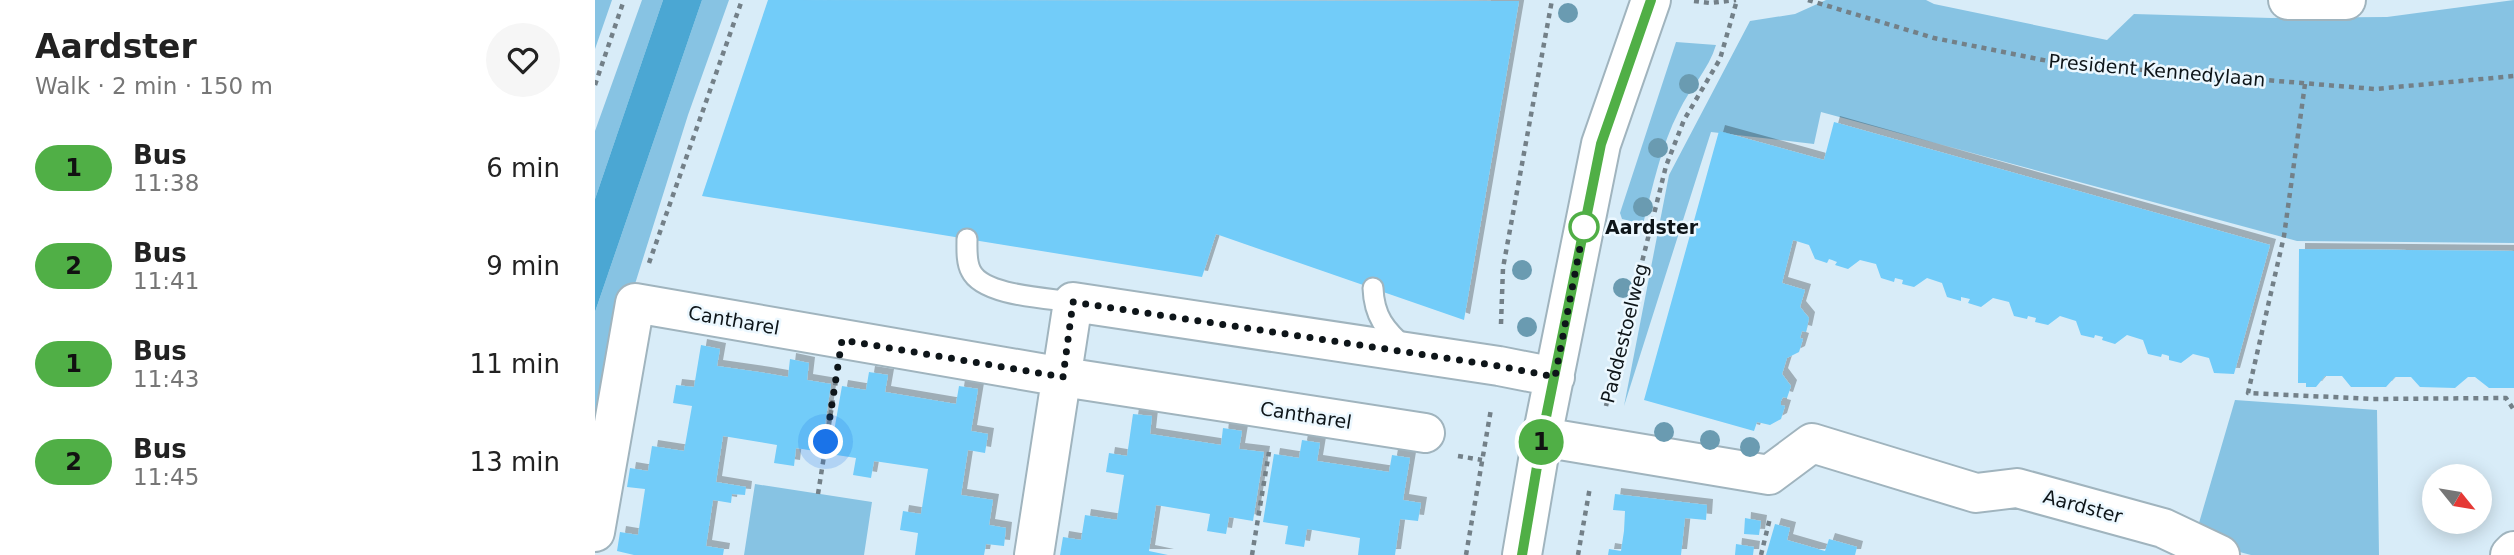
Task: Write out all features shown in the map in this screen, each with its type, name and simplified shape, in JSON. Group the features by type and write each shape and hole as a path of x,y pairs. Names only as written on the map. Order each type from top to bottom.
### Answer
{"street":[{"path":"1522,555 1542,437 1601,144 1651,0"},
{"path":"2288,0 2346,0"},
{"path":"1034,555 1073,302 1499,366 1555,377"},
{"name":"Cantharel","path":"635,303 1063,377 1425,433"},
{"path":"595,532 635,303"},
{"name":"Aardster","path":"1542,437 1769,475 1812,443 1976,493 2017,488 2150,524 2220,555"},
{"path":"2510,555 2514,551"}],"lane":[{"path":"967,239 971,272 981,283 994,290 1073,302"},
{"path":"1373,288 1374,308 1393,337 1412,354"}],"path":[{"path":"595,85 624,0"},
{"path":"635,303 742,0"},
{"path":"1466,555 1499,366 1503,268 1552,0"},
{"path":"1683,0 1710,3 1737,0"},
{"name":"Paddestoelweg","path":"1578,555 1597,445 1666,166 1684,120 1720,60 1737,0"},
{"name":"President Kennedylaan","path":"1808,0 1934,38 2058,63 2375,89 2514,76"},
{"path":"2305,83 2284,236 2248,393 2373,399 2506,398 2514,410"},
{"path":"818,494 842,340"},
{"path":"1252,555 1275,410"}],"shaded area":[{"path":"595,0 612,0 595,49"},
{"path":"642,0 663,0 595,199 595,131"},
{"path":"663,0 702,0 595,312 595,199"},
{"path":"702,0 729,0 688,115 635,284 623,298 595,428 595,312"},
{"path":"1826,0 1926,0 1934,4 2107,40 2134,14 2271,18 2387,17 2514,0 2514,243 2297,241 1821,112 1814,144 1711,132 1624,406 1669,175 1750,21 1795,14"},
{"path":"1676,42 1716,45 1709,62 1683,103 1667,138 1643,224 1622,219 1620,213"},
{"path":"2235,400 2377,410 2379,555 2251,555 2194,540"},
{"path":"755,484 872,502 864,555 744,555"}],"building":[{"path":"768,0 1519,1 1464,320 1216,234 1202,277 702,196"},
{"path":"1834,122 2270,245 2234,374 2214,373 2209,358 2193,354 2181,363 2169,360 2166,355 2162,354 2161,357 2148,354 2143,340 2127,335 2115,344 2102,340 2103,337 2081,335 2076,321 2060,316 2048,325 2035,322 2036,318 2014,316 2009,302 1993,298 1981,307 1968,303 1970,299 1961,297 1961,301 1947,297 1942,283 1927,278 1914,287 1902,284 1903,280 1895,278 1894,282 1881,278 1876,264 1860,260 1848,269 1835,265 1837,262 1829,259 1827,263 1815,259 1809,245 1793,240 1782,283 1805,290 1800,307 1809,318 1806,332 1802,331 1800,338 1803,339 1799,352 1787,358 1782,374 1791,386 1787,398 1783,397 1781,401 1781,405 1785,406 1781,419 1770,425 1757,422 1754,431 1644,400 1719,131 1824,160"},
{"path":"2299,249 2514,251 2514,388 2489,388 2475,377 2468,377 2455,388 2420,387 2411,377 2395,377 2386,387 2351,387 2342,376 2325,376 2316,387 2306,387 2306,383 2298,383"},
{"path":"701,345 720,349 717,366 788,377 790,359 809,363 807,380 831,384 821,452 796,448 794,466 774,463 777,445 723,436 716,482 746,487 745,495 732,494 731,503 713,500 706,546 724,549 723,555 634,555 617,551 620,532 638,535 645,489 627,487 630,468 648,471 652,446 684,451 692,406 673,403 676,385 694,387"},
{"path":"869,372 888,375 885,392 956,404 959,386 978,389 971,431 988,434 985,453 968,450 961,495 993,500 989,525 1006,528 1004,546 986,544 984,555 915,555 918,533 900,530 903,511 921,514 928,469 874,461 871,478 853,475 856,458 830,454 842,386 866,390"},
{"path":"1133,414 1152,416 1150,434 1221,445 1223,428 1242,431 1239,449 1264,452 1253,521 1229,517 1226,534 1207,531 1210,514 1156,505 1149,551 1168,555 1060,555 1063,537 1081,540 1085,515 1117,520 1124,475 1106,472 1109,453 1127,456"},
{"path":"1302,440 1320,443 1317,461 1389,472 1392,455 1410,458 1403,500 1421,503 1418,521 1400,519 1395,555 1358,555 1360,538 1307,529 1304,547 1285,544 1288,526 1263,522 1274,454 1299,458"},
{"path":"1615,494 1707,505 1706,520 1685,518 1681,555 1608,555 1609,549 1621,551 1624,531 1625,511 1613,510"},
{"path":"1745,518 1761,521 1759,535 1744,534"},
{"path":"1775,524 1790,528 1787,540 1825,551 1829,539 1857,547 1855,555 1766,555"},
{"path":"1736,544 1754,547 1753,555 1735,555"}],"bus line":[{"name":"1","path":"1522,555 1542,437 1601,144 1651,0"}],"place":[{"name":"Aardster","path":"1584,227"}],"route":[{"path":"826,442 842,340 1063,377 1073,302 1499,366 1555,377 1584,227"}]}
